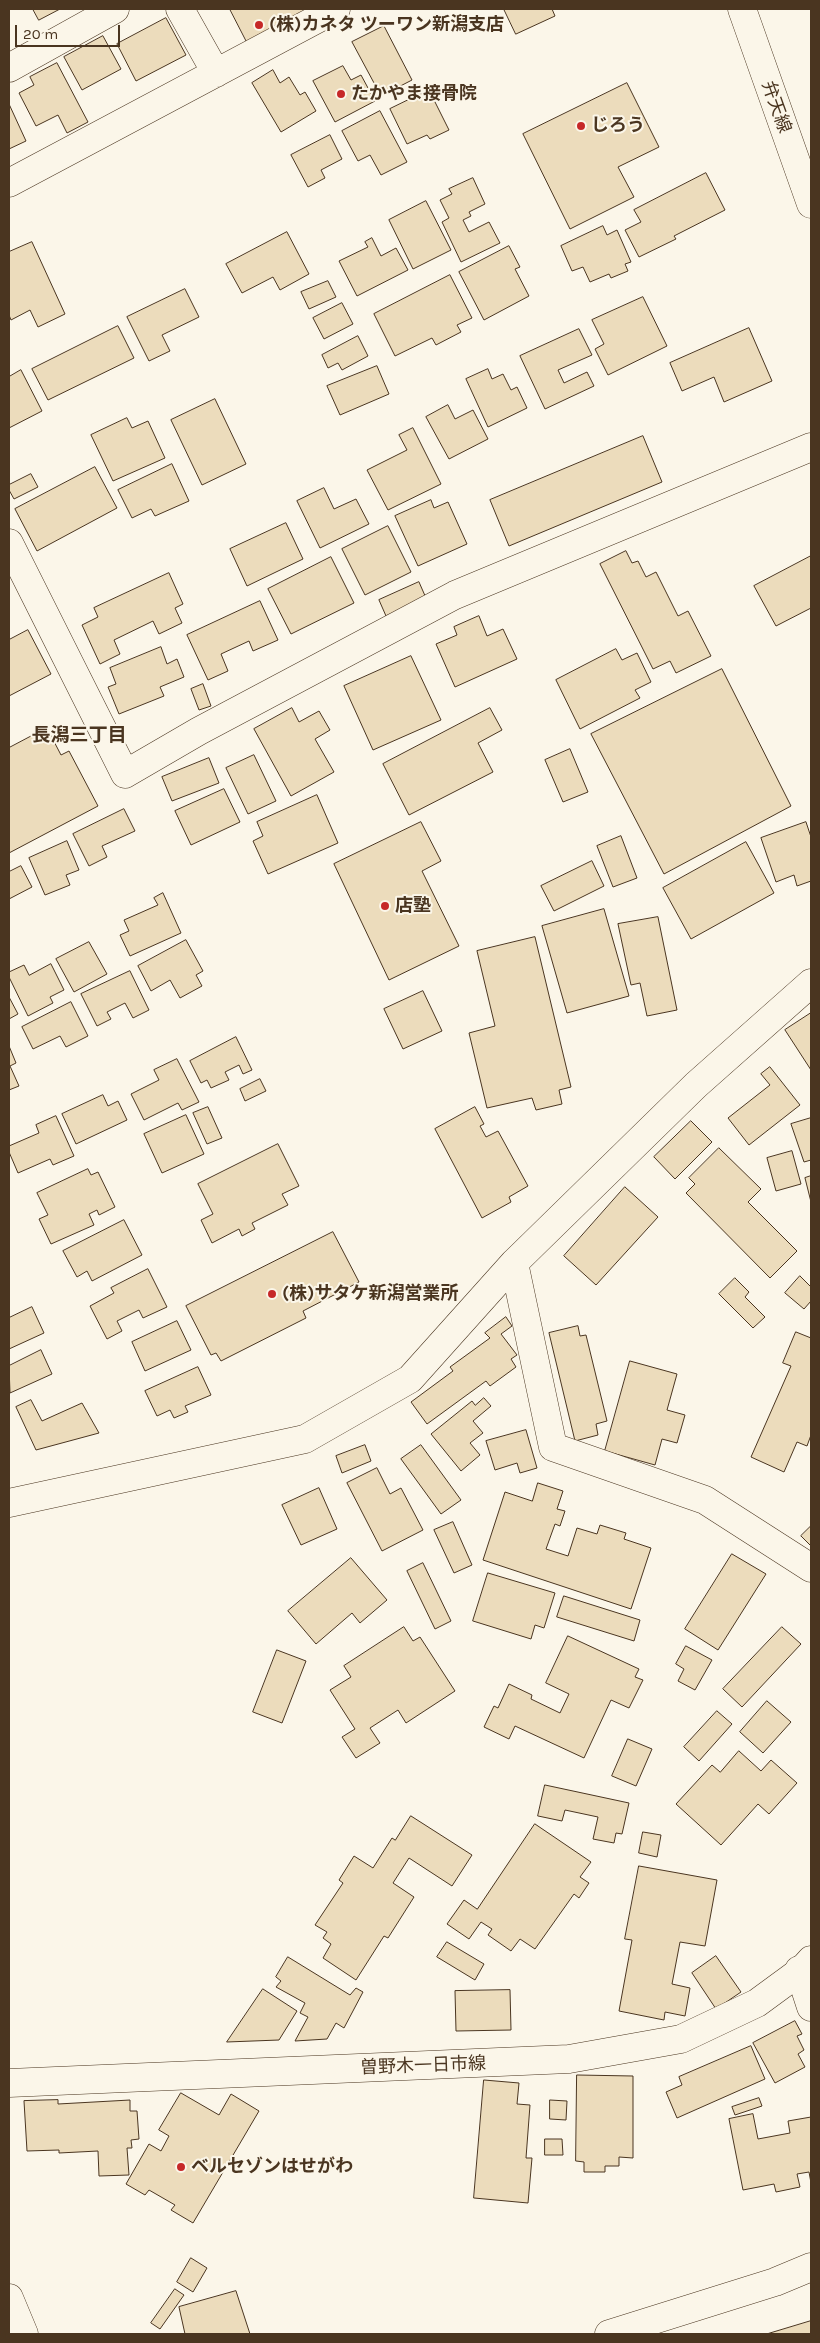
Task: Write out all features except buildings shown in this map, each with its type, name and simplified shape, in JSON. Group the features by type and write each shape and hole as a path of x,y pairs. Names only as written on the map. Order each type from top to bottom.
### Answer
{"street":[{"path":"9,68 115,9"},
{"path":"180,9 216,73"},
{"path":"9,183 336,9"},
{"name":"弁天線","path":"742,9 811,204"},
{"path":"9,543 125,774 199,731 455,595 811,447"},
{"path":"9,1503 305,1440 410,1379 514,1263 696,1085 811,983"},
{"path":"514,1263 553,1447 706,1500 811,1568"},
{"path":"805,1965 811,2007"},
{"name":"曽野木一日市線","path":"10,2088 569,2059 681,2039 757,2003 805,1965"},
{"path":"609,2334 775,2282 811,2267"},
{"path":"9,2298 24,2334"}],"place":[{"name":"(株)カネタ ツーワン新潟支店","path":"259,25"},
{"name":"たかやま接骨院","path":"341,94"},
{"name":"じろう","path":"581,126"},
{"name":"店塾","path":"385,906"},
{"name":"(株)サタケ新潟営業所","path":"272,1294"},
{"name":"ベルセゾンはせがわ","path":"181,2167"}],"district":[{"name":"長潟三丁目","path":"79,736"}]}
